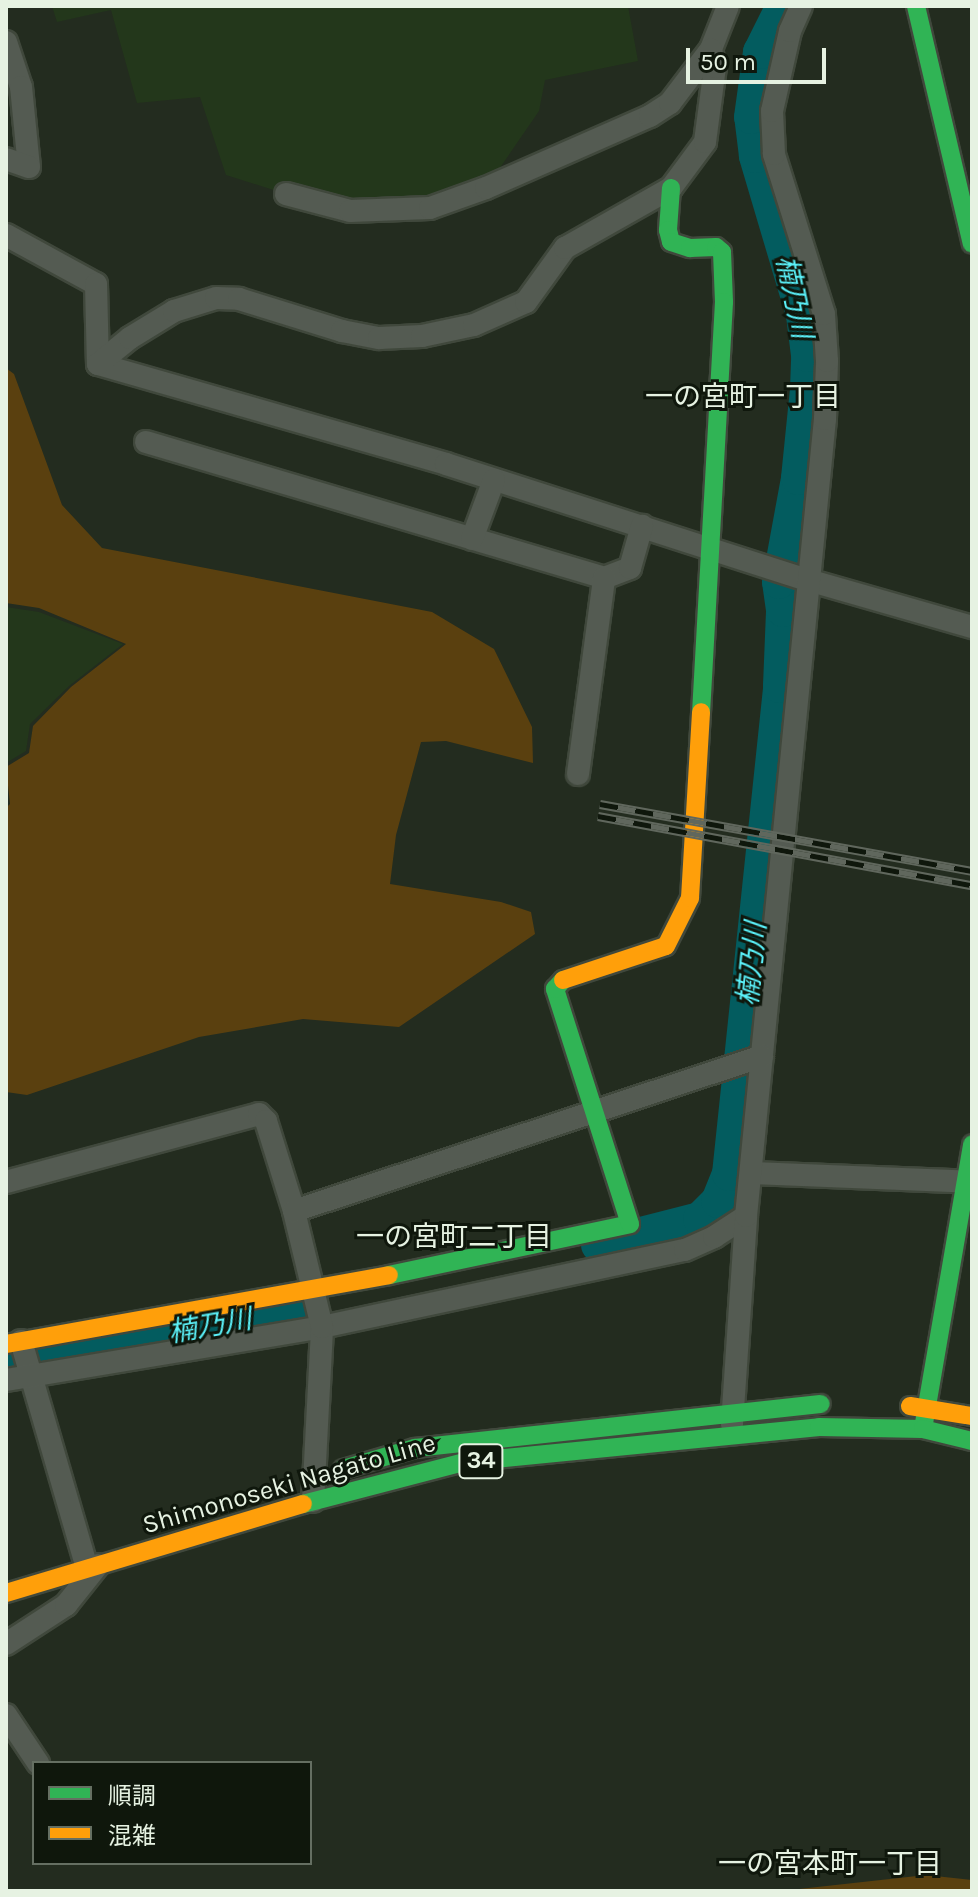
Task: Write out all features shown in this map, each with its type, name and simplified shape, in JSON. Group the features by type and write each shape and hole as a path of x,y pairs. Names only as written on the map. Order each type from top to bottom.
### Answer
{"street":[{"path":"286,194 350,211 430,208 650,116 670,103 711,49 728,6"},
{"path":"731,1436 746,1216 825,419 827,361 824,314 774,154 772,111 785,46 801,6"},
{"path":"916,6 972,244"},
{"path":"6,42 21,87 29,167 6,159"},
{"path":"98,364 130,338 174,311 216,298 239,299 342,331 379,338 422,336 474,325 526,302 565,248 671,188 705,142 715,67 711,49"},
{"path":"6,1644 66,1605 86,1555 30,1374 14,1342 315,1291 630,1224 555,989 559,981 666,946 690,898 724,302 722,252 716,247 690,248 671,242 668,230 671,188"},
{"path":"6,235 96,284 98,364"},
{"path":"98,364 236,401 808,580 972,627"},
{"path":"146,442 604,578 630,568 642,526"},
{"path":"472,539 494,480"},
{"path":"578,774 604,578"},
{"path":"294,1211 762,1056"},
{"path":"6,1182 259,1114 266,1121 294,1211 322,1327 307,1479 313,1501"},
{"path":"923,1429 969,1182 972,1144"},
{"path":"751,1173 969,1182"},
{"path":"6,1380 322,1327 685,1250 746,1216"},
{"name":"Shimonoseki Nagato Line","path":"307,1479 415,1448 572,1427 840,1404"},
{"path":"890,1406 927,1407 972,1416"},
{"name":"Shimonoseki Nagato Line","path":"6,1593 86,1555 464,1462 819,1427 923,1429 972,1441"},
{"path":"6,1715 37,1761"}],"shaded area":[{"path":"52,6 628,6 638,61 545,80 539,111 486,188 430,208 286,194 226,175 200,97 137,103 111,10 57,22"},
{"path":"6,368 14,374 62,505 102,548 432,612 494,649 532,727 533,763 446,741 421,742 396,835 390,884 501,902 531,912 535,934 399,1027 303,1019 199,1037 27,1095 6,1092 6,808 10,804 6,767 29,753 33,726 71,687 126,644 39,608 6,603"},
{"path":"6,607 39,612 123,644 69,686 30,724 26,751 6,763"},
{"path":"926,1875 972,1880 972,1891 781,1891"}],"waterway":[{"name":"楠乃川","path":"598,1245 700,1219 718,1201 729,1174 780,686 783,610 779,582 798,478 807,390 808,355 803,315 756,156 751,117 760,52 783,6"},
{"name":"楠乃川","path":"6,1364 293,1311"}],"railway":[{"path":"600,804 972,871"},
{"path":"598,816 972,885"}],"traffic: fast":[{"path":"916,6 972,244"},
{"path":"671,188 668,230 671,242 690,248 716,247 722,252 724,302 701,712"},
{"path":"389,1275 630,1224 555,989 563,980"},
{"path":"923,1429 972,1144"},
{"path":"343,1469 415,1448 821,1404"},
{"path":"303,1504 464,1462 819,1427 923,1429 972,1441"}],"traffic: slow":[{"path":"563,980 666,946 690,898 701,712"},
{"path":"6,1344 389,1275"},
{"path":"910,1406 972,1416"},
{"path":"6,1593 303,1504"}],"district":[{"name":"一の宮町一丁目","path":"743,397"},
{"name":"一の宮町二丁目","path":"454,1237"},
{"name":"一の宮本町一丁目","path":"830,1864"}]}
